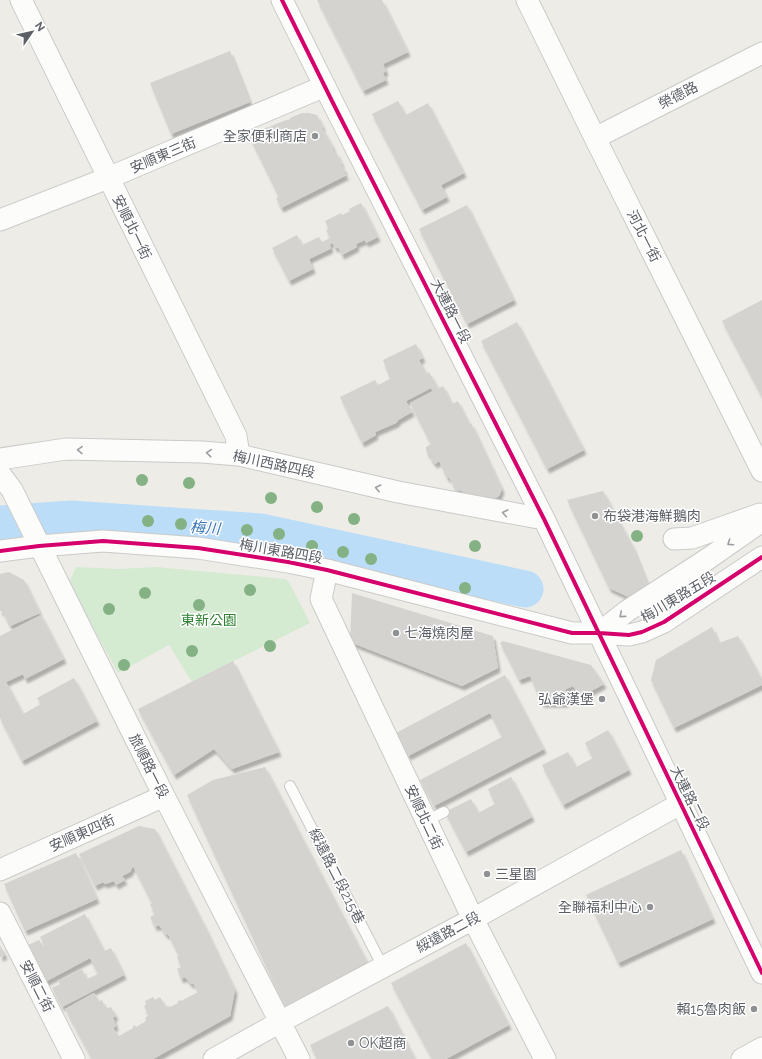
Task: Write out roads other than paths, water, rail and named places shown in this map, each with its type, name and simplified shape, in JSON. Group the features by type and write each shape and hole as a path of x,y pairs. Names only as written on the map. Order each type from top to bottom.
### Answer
{"street":[{"name":"安順北一街","path":"21,0 236,436 239,455"},
{"name":"大連路一段","path":"282,0 544,519 599,633"},
{"name":"河北一街","path":"527,0 762,471"},
{"name":"榮德路","path":"595,138 762,52"},
{"name":"安順東三街","path":"0,220 108,178 325,86"},
{"name":"梅川西路四段","path":"0,459 66,449 202,452 239,455 398,492 544,519"},
{"name":"旅順路一段","path":"6,482 164,796 299,1059"},
{"path":"674,539 692,538 762,513"},
{"name":"梅川東路五段","path":"599,633 627,611 709,558 762,521"},
{"name":"梅川東路四段","path":"0,552 35,537 198,548 288,562 327,570 572,633 599,633"},
{"name":"梅川東路五段","path":"599,633 629,635 642,632 664,622 762,557"},
{"name":"安順北二街","path":"327,570 321,599 435,817 473,919 545,1059"},
{"name":"大連路二段","path":"599,633 762,973"},
{"name":"安順東四街","path":"0,870 164,796"},
{"name":"綏遠路二段","path":"214,1059 473,919 680,804"},
{"name":"安順二街","path":"0,913 74,1059"},
{"path":"742,1059 762,1048"}],"lane":[{"name":"綏遠路二段215巷","path":"290,786 383,967"}],"waterway":[{"name":"梅川","path":"0,524 71,519 261,532 525,589"}],"place":[{"name":"全家便利商店","path":"315,136"},
{"name":"布袋港海鮮鵝肉","path":"595,516"},
{"name":"七海燒肉屋","path":"396,633"},
{"name":"弘爺漢堡","path":"602,699"},
{"name":"三星園","path":"487,874"},
{"name":"全聯福利中心","path":"650,907"},
{"name":"賴15魯肉飯","path":"754,1009"},
{"name":"OK超商","path":"351,1043"}],"park label":[{"name":"東新公園","path":"209,620"}]}
